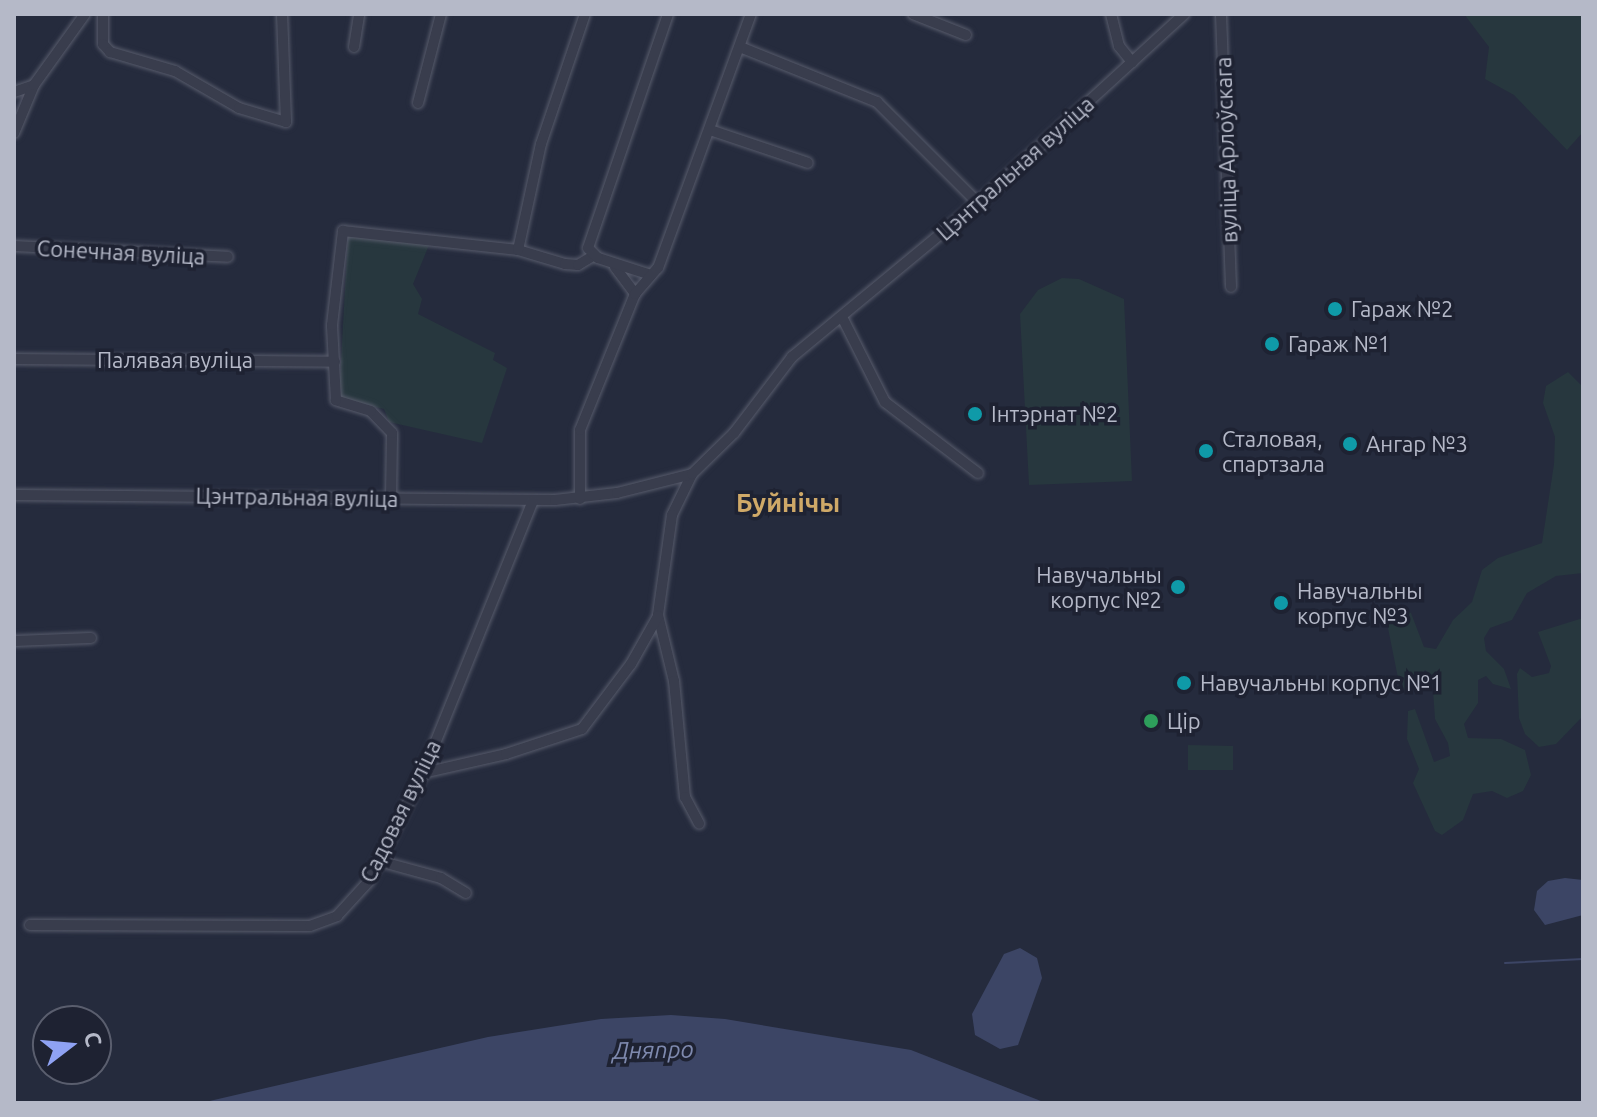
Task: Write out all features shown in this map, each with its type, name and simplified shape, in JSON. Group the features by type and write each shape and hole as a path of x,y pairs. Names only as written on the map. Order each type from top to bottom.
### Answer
{"street":[{"path":"14,133 34,85 85,14"},
{"path":"103,14 103,44 110,52 175,71 239,108 286,122 282,14"},
{"path":"354,47 359,14"},
{"path":"418,103 441,14"},
{"path":"518,250 533,198 541,144 585,14"},
{"path":"593,256 590,237 668,14"},
{"path":"580,499 579,436 635,294 651,275 710,130 751,14"},
{"path":"913,14 966,35"},
{"path":"1111,14 1119,46 1132,62"},
{"name":"Цэнтральная вуліца","path":"14,495 533,501 580,499 692,474 734,433 785,364 843,319 978,203 1184,14"},
{"name":"вуліца Арлоўскага","path":"1221,14 1231,287"},
{"path":"740,47 877,102 978,203"},
{"path":"14,92 34,85"},
{"path":"710,130 808,163"},
{"path":"391,499 392,433 371,411 336,400 332,325 343,231 518,250 565,264 578,265 593,256"},
{"name":"Сонечная вуліца","path":"14,246 228,257"},
{"path":"593,256 651,275"},
{"path":"611,263 635,294"},
{"path":"843,319 885,402 978,473"},
{"name":"Палявая вуліца","path":"14,359 335,362"},
{"path":"423,773 576,732 631,664 658,615 672,515 692,474"},
{"name":"Садовая вуліца","path":"30,925 323,924 364,887 423,773 533,501"},
{"path":"658,615 674,681 685,797 699,823"},
{"path":"14,641 91,638"},
{"path":"379,861 446,880 466,893"}],"shaded area":[{"path":"1464,14 1583,14 1583,132 1567,150 1514,95 1485,79 1489,47"},
{"path":"348,234 429,245 413,284 422,299 418,314 495,353 493,360 507,368 482,443 389,422 384,409 339,399"},
{"path":"1062,278 1079,279 1124,299 1132,481 1029,485 1020,314 1038,290"},
{"path":"1568,372 1583,387 1583,573 1556,576 1527,593 1512,620 1490,628 1484,638 1486,651 1504,669 1511,689 1493,684 1486,676 1478,680 1478,703 1464,724 1468,738 1501,739 1525,750 1531,775 1523,791 1507,798 1492,791 1473,794 1463,820 1442,835 1435,831 1413,783 1419,769 1407,739 1408,711 1415,709 1434,762 1450,756 1448,743 1435,719 1432,676 1425,670 1414,690 1405,691 1398,678 1388,628 1391,611 1400,607 1411,613 1424,647 1436,649 1453,620 1472,602 1482,570 1498,558 1542,543 1555,437 1543,403 1546,386"},
{"path":"1583,618 1583,716 1556,744 1539,747 1525,734 1519,718 1517,674 1520,668 1532,677 1549,673 1551,666 1538,632"},
{"path":"1188,745 1233,746 1233,770 1188,770"}],"water":[{"path":"1565,878 1583,880 1583,915 1545,925 1534,910 1537,891 1548,881"},
{"path":"1020,948 1037,958 1042,978 1018,1045 1000,1049 975,1035 972,1014 1004,954"},
{"name":"Дняпро","path":"671,1015 725,1019 911,1050 1046,1103 201,1103 488,1037 601,1019"}],"waterway":[{"path":"1505,963 1583,959"}],"place":[{"name":"Гараж №2","path":"1335,309"},
{"name":"Гараж №1","path":"1272,344"},
{"name":"Інтэрнат №2","path":"975,414"},
{"name":"Ангар №3","path":"1350,444"},
{"name":"Сталовая, спартзала","path":"1206,451"},
{"name":"Навучальны корпус №2","path":"1178,587"},
{"name":"Навучальны корпус №3","path":"1281,603"},
{"name":"Навучальны корпус №1","path":"1184,683"},
{"name":"Цір","path":"1151,721"}],"district":[{"name":"Буйнічы","path":"788,503"}]}
